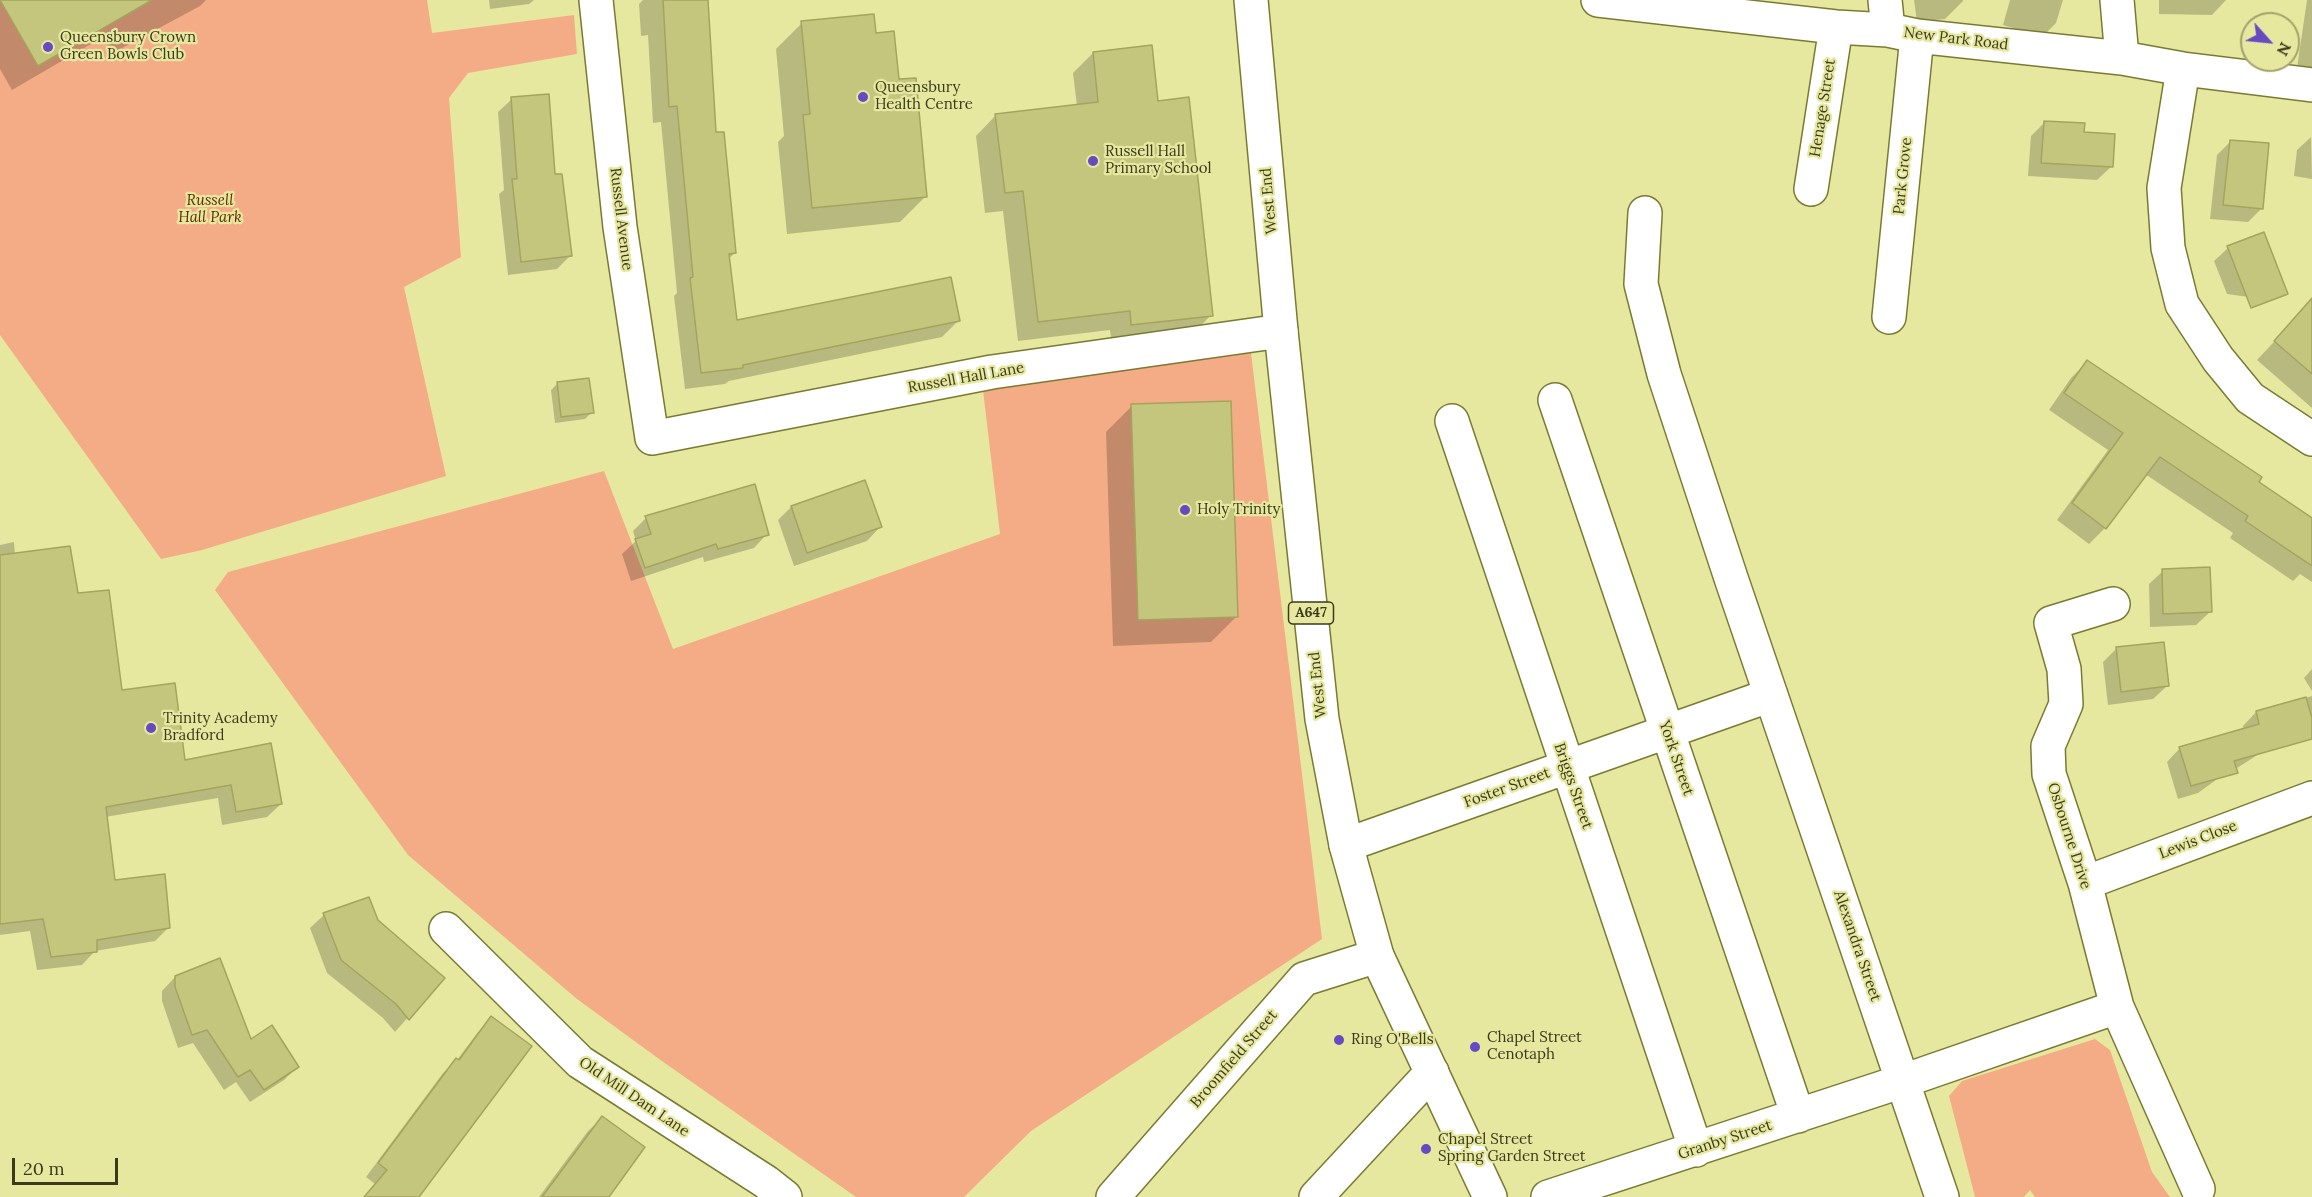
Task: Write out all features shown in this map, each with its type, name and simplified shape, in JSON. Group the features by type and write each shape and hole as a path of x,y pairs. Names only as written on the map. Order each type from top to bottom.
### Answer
{"street":[{"name":"Russell Avenue","path":"596,0 620,226 652,438"},
{"name":"West End","path":"1251,0 1281,331 1322,719 1346,845 1377,956 1432,1072 1485,1194"},
{"name":"New Park Road","path":"1598,0 1836,27 1897,22 2183,69 2312,85"},
{"path":"2117,0 2122,58"},
{"name":"Park Grove","path":"1890,316 1897,22"},
{"name":"Henage Street","path":"1811,189 1836,27"},
{"path":"2183,69 2164,188 2168,248 2182,304 2218,358 2250,398 2312,439"},
{"name":"Alexandra Street","path":"1645,213 1641,284 1664,374 1942,1197"},
{"name":"Russell Hall Lane","path":"652,438 992,372 1281,331"},
{"name":"York Street","path":"1555,400 1798,1116"},
{"name":"Briggs Street","path":"1452,421 1696,1150"},
{"name":"Osbourne Drive","path":"2113,604 2051,623 2064,669 2066,704 2048,746 2049,774 2085,883 2117,1007 2198,1189"},
{"name":"Foster Street","path":"1346,845 1771,695"},
{"name":"Lewis Close","path":"2085,883 2312,798"},
{"name":"Old Mill Dam Lane","path":"446,929 580,1062 766,1182 785,1197"},
{"name":"Broomfield Street","path":"1113,1197 1304,980 1377,956"},
{"path":"1903,1082 2117,1007"},
{"path":"1316,1197 1432,1072"},
{"name":"Granby Street","path":"1548,1197 1903,1082"}],"green space":[{"name":"Russell Hall Park","path":"0,0 427,0 432,33 574,15 577,54 468,73 449,98 461,257 404,287 446,476 202,550 161,559 0,335"},
{"path":"1251,353 1322,939 1031,1131 964,1197 856,1197 577,999 408,855 215,590 228,572 604,471 673,649 1000,534 983,390"},
{"path":"2095,1039 2110,1050 2152,1172 2170,1197 2035,1197 2030,1190 2024,1197 1975,1197 1949,1096 1962,1081"}],"building":[{"name":"Queensbury Crown Green Bowls Club","path":"0,0 152,0 38,66"},
{"path":"663,0 708,0 716,132 724,132 736,253 729,254 737,320 951,277 960,321 743,365 743,368 701,373 690,278 693,277 677,106 669,107"},
{"name":"Queensbury Health Centre","path":"874,14 876,33 894,31 899,79 916,78 927,197 812,208 803,115 810,114 801,21"},
{"path":"1152,45 1158,101 1189,97 1213,316 1131,325 1130,311 1038,322 1023,191 1005,193 995,114 1098,102 1093,52"},
{"path":"549,94 555,174 562,174 572,256 521,262 512,179 517,179 511,97"},
{"path":"2044,121 2085,123 2084,132 2115,134 2113,167 2041,163"},
{"path":"2230,140 2269,143 2263,209 2223,205"},
{"path":"2264,232 2288,294 2251,308 2227,246"},
{"path":"2312,298 2312,374 2274,341"},
{"path":"2087,360 2262,477 2259,482 2312,518 2312,566 2245,521 2248,516 2160,457 2106,529 2072,503 2123,433 2064,393"},
{"path":"589,378 594,413 561,417 557,382"},
{"name":"Holy Trinity","path":"1231,401 1238,617 1138,620 1131,404"},
{"path":"865,480 882,527 807,553 791,506"},
{"path":"755,484 769,535 718,549 716,544 645,568 635,539 651,534 645,516"},
{"path":"70,546 78,593 109,590 122,690 175,683 185,760 271,743 282,804 236,812 231,785 106,807 115,880 165,874 170,928 97,940 97,952 51,957 43,919 0,924 0,555"},
{"path":"2210,567 2212,612 2163,614 2162,569"},
{"path":"2164,642 2169,686 2121,692 2116,647"},
{"path":"2306,697 2312,718 2312,739 2234,761 2238,773 2191,786 2179,747 2259,724 2256,711"},
{"path":"369,897 378,920 445,978 409,1020 396,1004 341,960 323,913"},
{"path":"220,958 251,1039 272,1025 299,1067 264,1090 250,1070 238,1077 207,1030 192,1035 175,987 175,976"},
{"path":"491,1016 532,1046 419,1197 364,1197 387,1170 378,1163 456,1058 459,1060"},
{"path":"602,1116 645,1147 609,1197 542,1197"}],"place":[{"name":"Queensbury Crown Green Bowls Club","path":"48,47"},
{"name":"Queensbury Health Centre","path":"863,97"},
{"name":"Russell Hall Primary School","path":"1093,161"},
{"name":"Holy Trinity","path":"1185,510"},
{"name":"Trinity Academy Bradford","path":"151,728"},
{"name":"Ring O'Bells","path":"1339,1040"},
{"name":"Chapel Street Cenotaph","path":"1475,1047"},
{"name":"Chapel Street Spring Garden Street","path":"1426,1149"}]}
